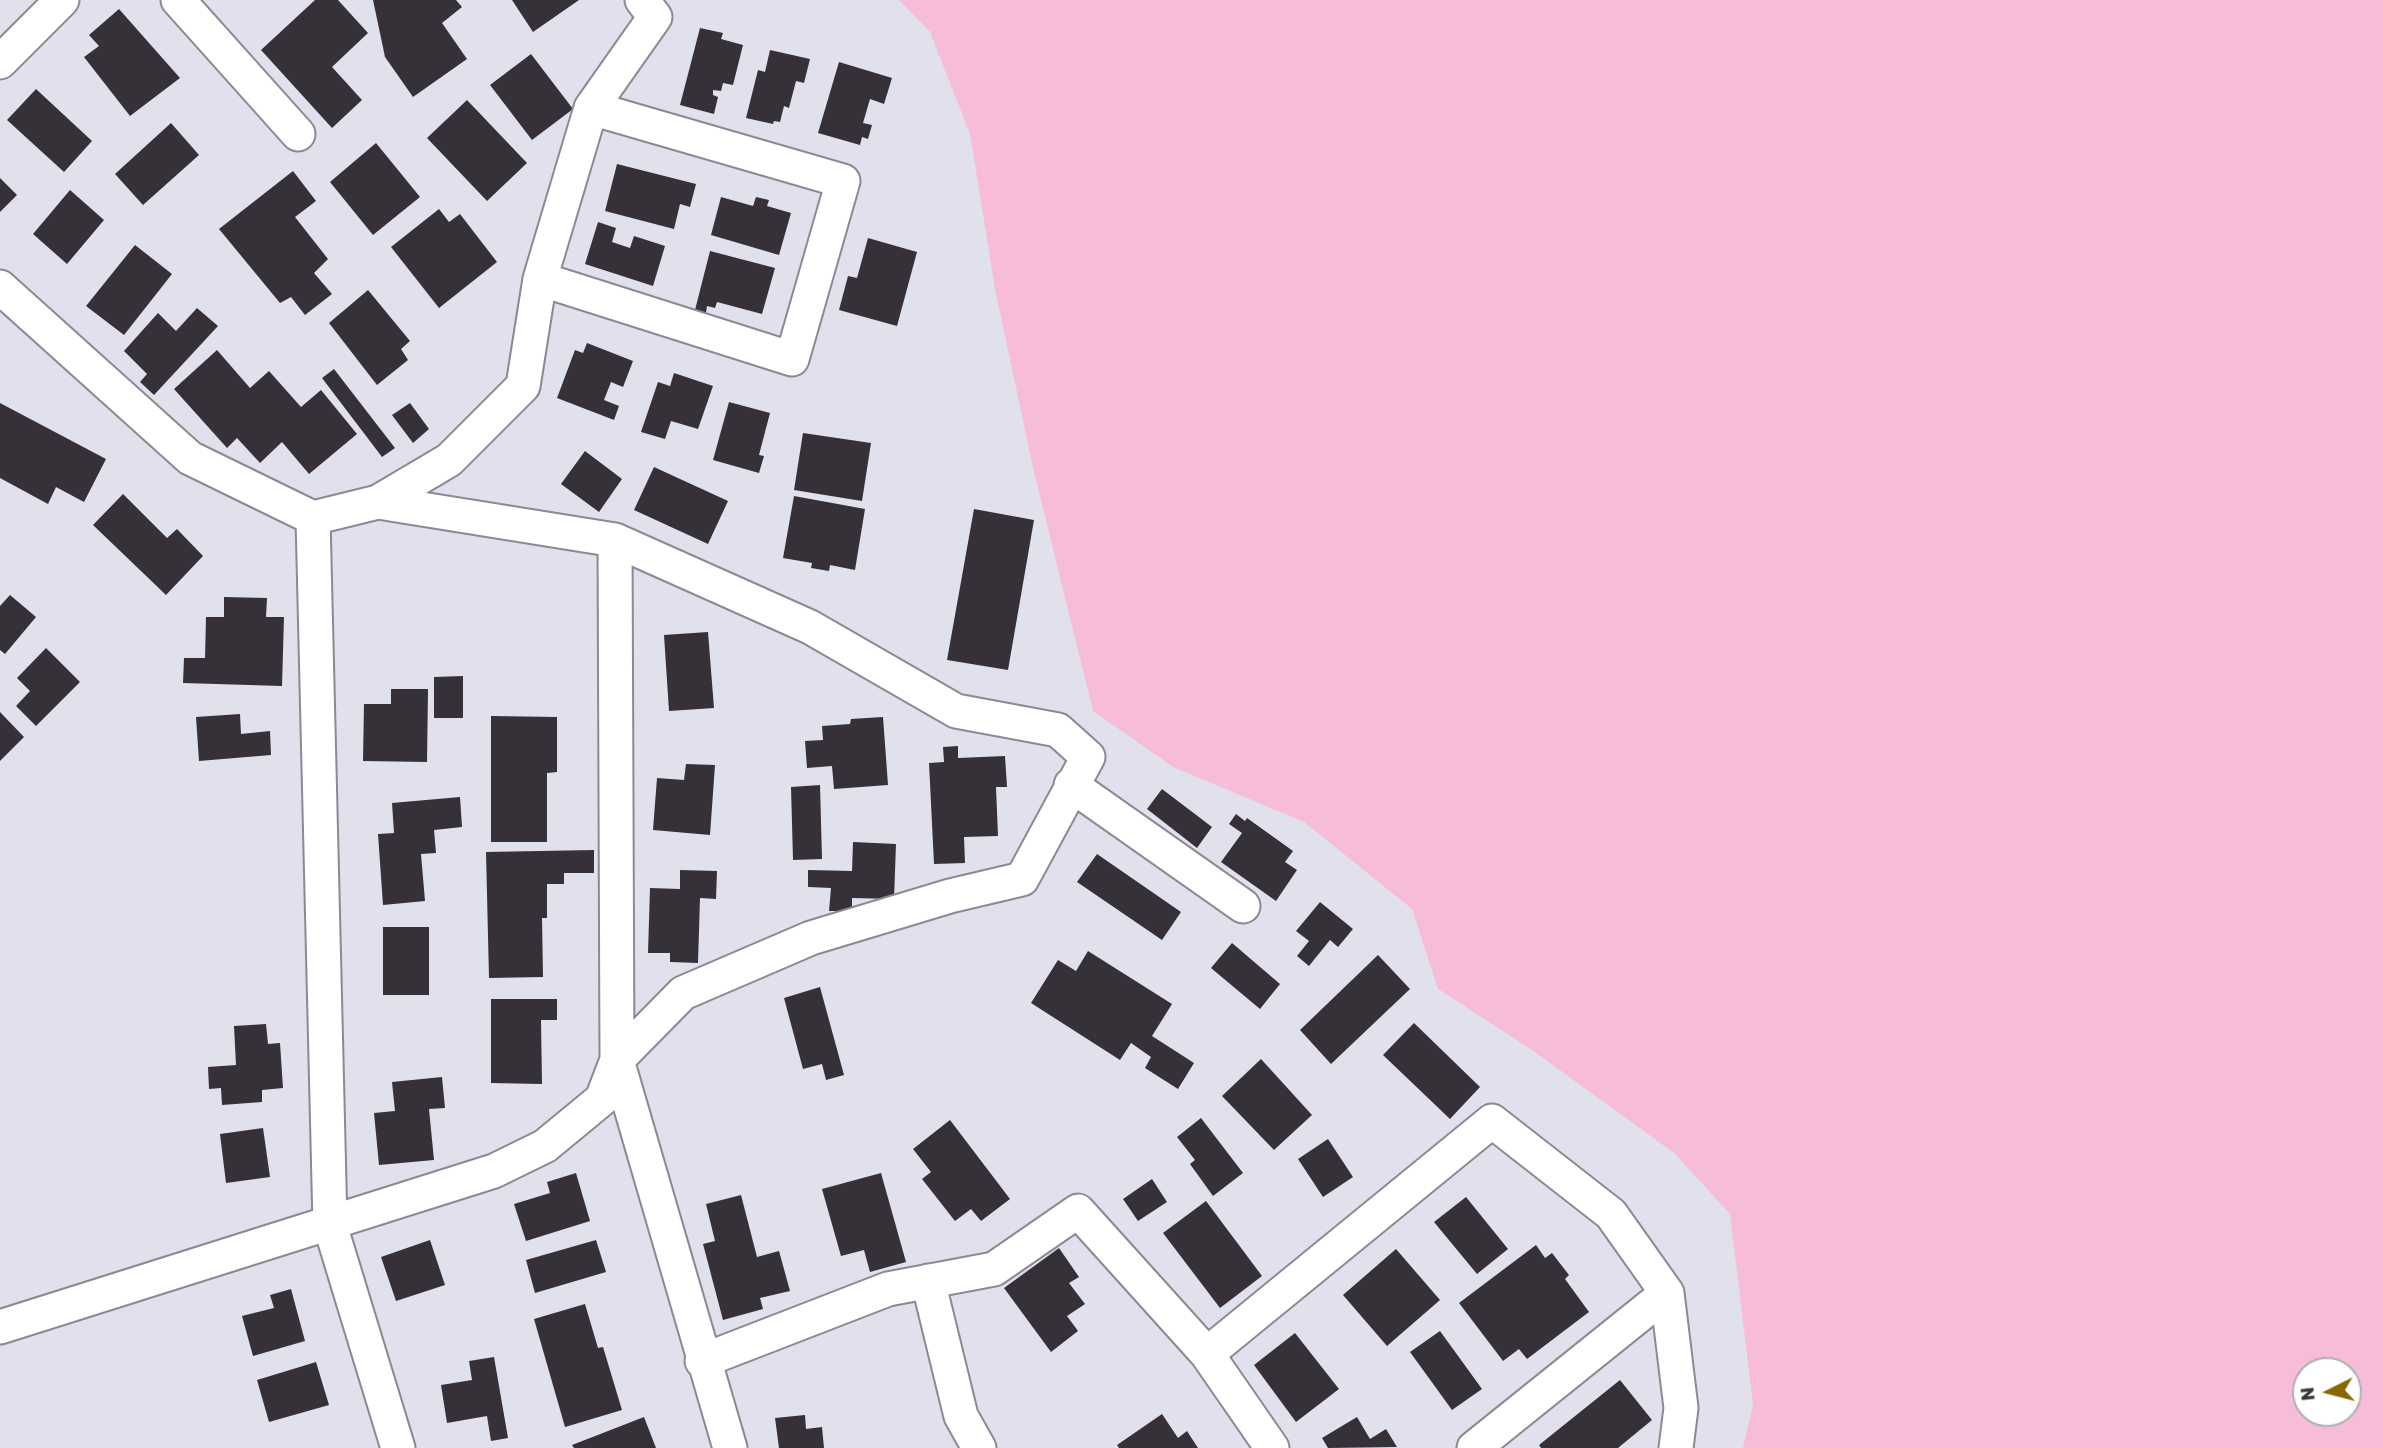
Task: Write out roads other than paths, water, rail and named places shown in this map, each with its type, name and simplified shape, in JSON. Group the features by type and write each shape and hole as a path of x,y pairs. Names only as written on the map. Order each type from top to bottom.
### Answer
{"street":[{"path":"0,62 62,0"},
{"path":"178,0 298,134"},
{"path":"4,298 190,458 313,518 378,502 449,460 523,386 540,279 591,107 655,17 642,0"},
{"path":"540,279 792,359 843,181 591,107"},
{"path":"0,1328 494,1171 545,1146 602,1099 617,1060 683,993 811,939 950,896 1022,879 1088,757 1058,730 956,711 810,626 615,540 378,502"},
{"path":"313,518 330,1225 398,1448"},
{"path":"615,540 617,1060 702,1361 730,1448"},
{"path":"1071,785 1243,906"},
{"path":"1207,1354 1492,1121 1611,1214 1667,1293 1681,1408 1676,1448"},
{"path":"702,1361 888,1289 994,1269 1078,1210 1207,1354 1272,1448"},
{"path":"928,1281 961,1416 979,1448"},
{"path":"1474,1448 1667,1293"}]}
